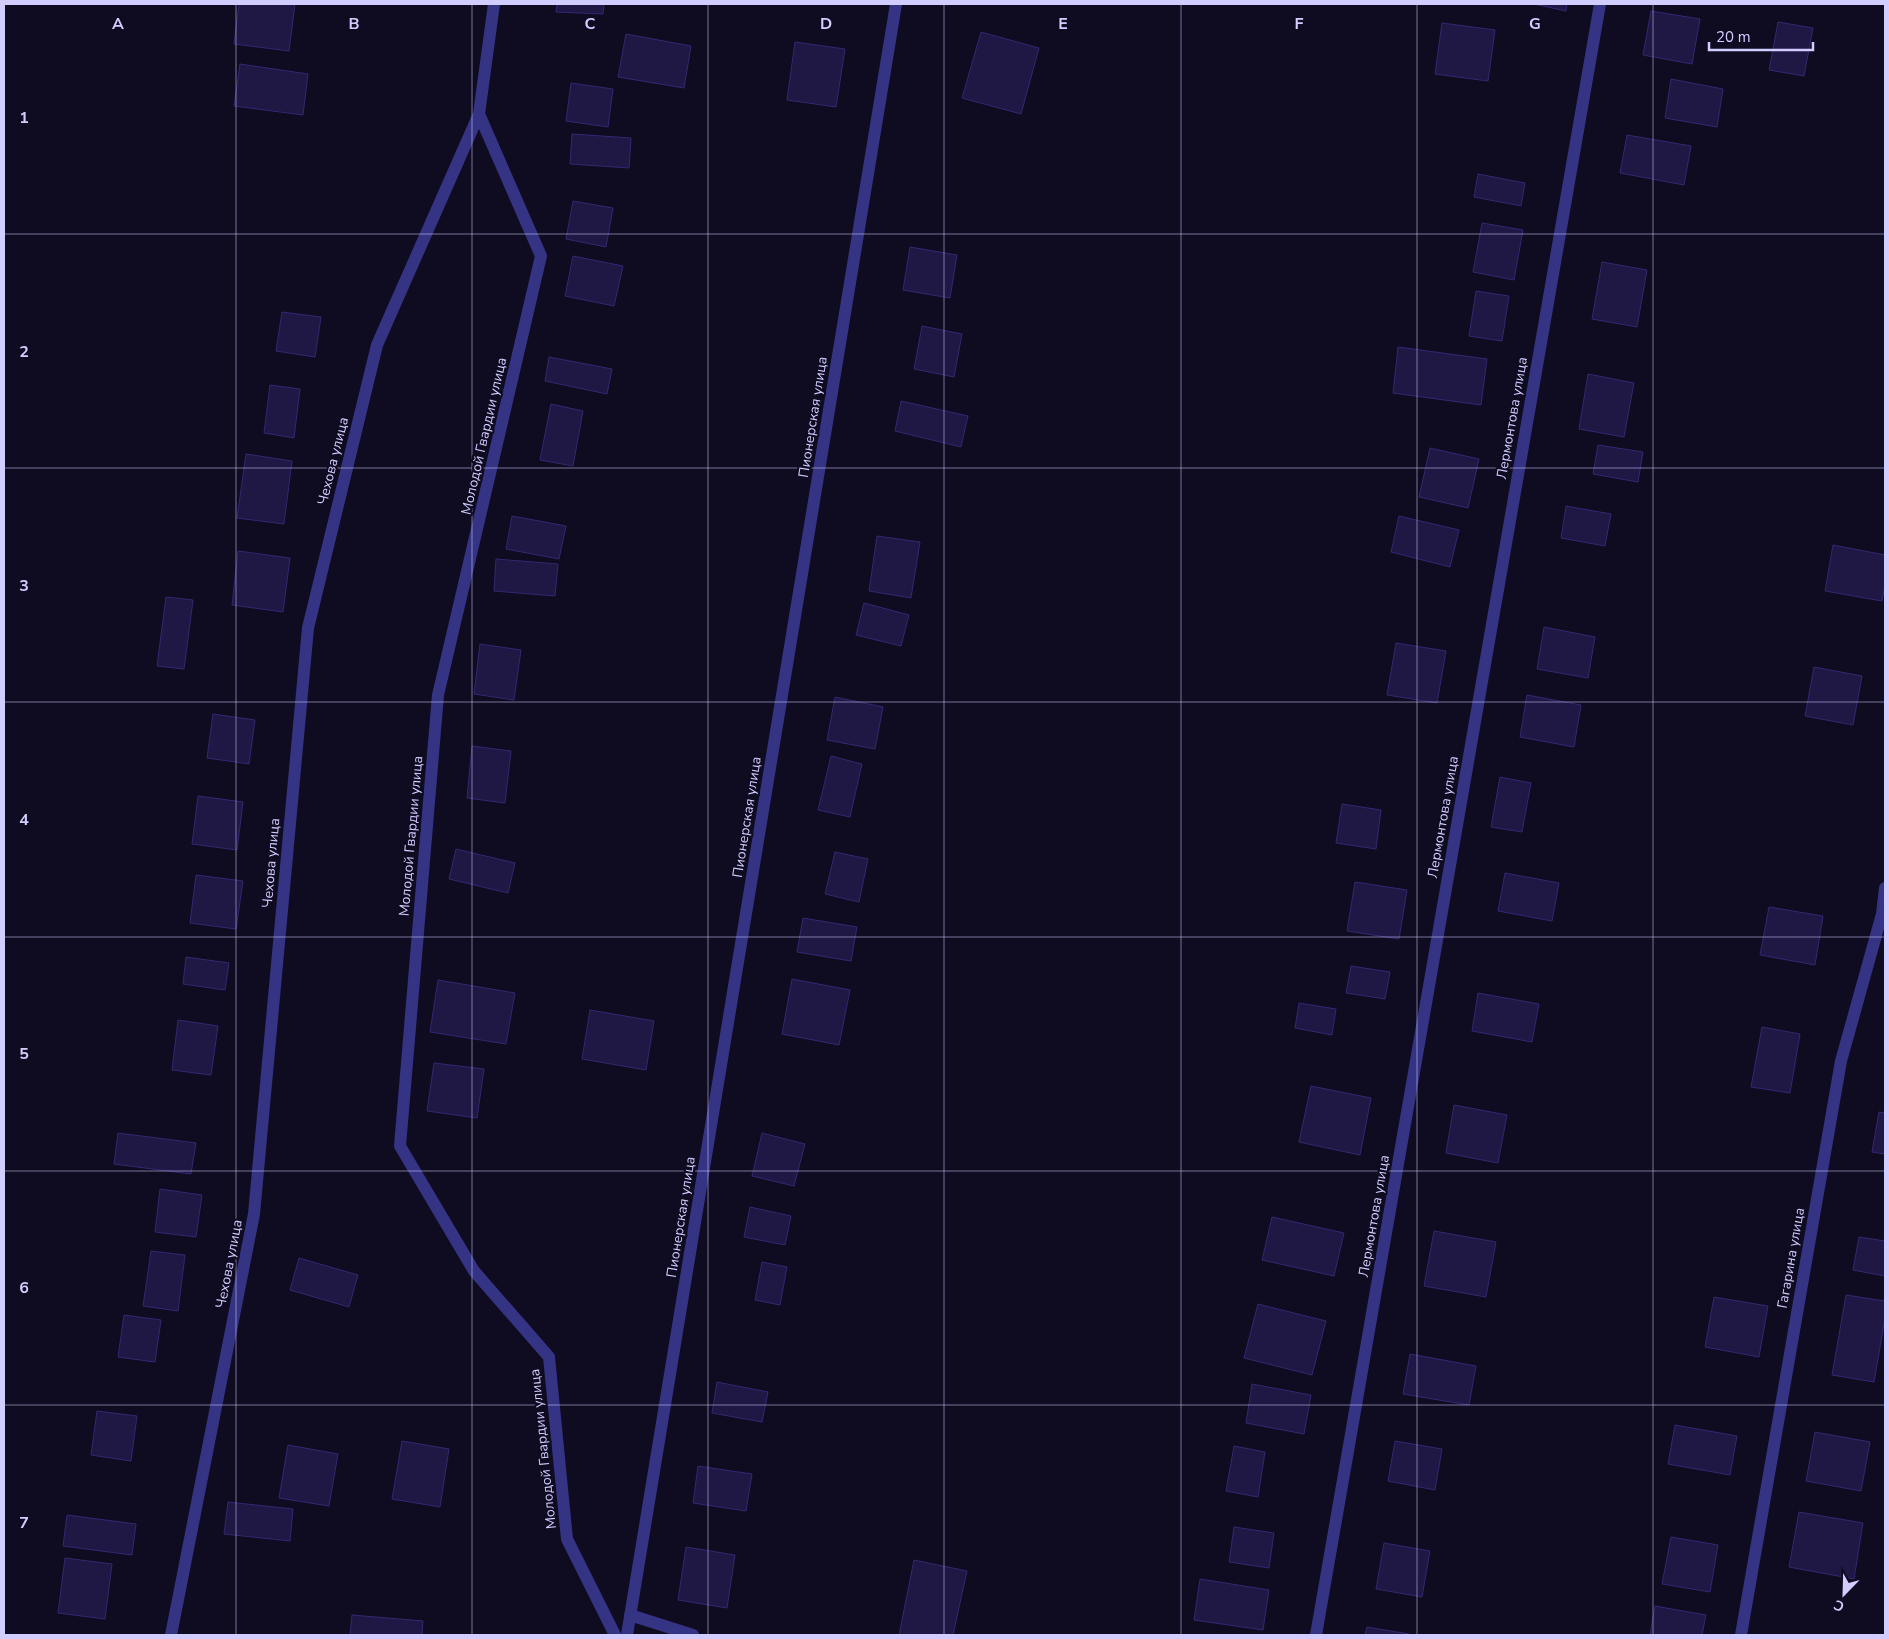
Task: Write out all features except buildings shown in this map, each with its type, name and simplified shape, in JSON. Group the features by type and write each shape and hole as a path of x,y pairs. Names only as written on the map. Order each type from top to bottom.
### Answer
{"street":[{"path":"479,114 494,4"},
{"name":"Пионерская улица","path":"627,1635 896,4"},
{"name":"Лермонтова улица","path":"1316,1635 1600,4"},
{"name":"Чехова улица","path":"171,1635 254,1214 308,628 377,345 479,114"},
{"name":"Молодой Гвардии улица","path":"479,114 541,256 438,696 400,1146 474,1271 549,1357 567,1539 615,1635"},
{"name":"Гагарина улица","path":"1741,1635 1841,1061 1882,914 1885,888"},
{"path":"630,1615 693,1635"}]}
